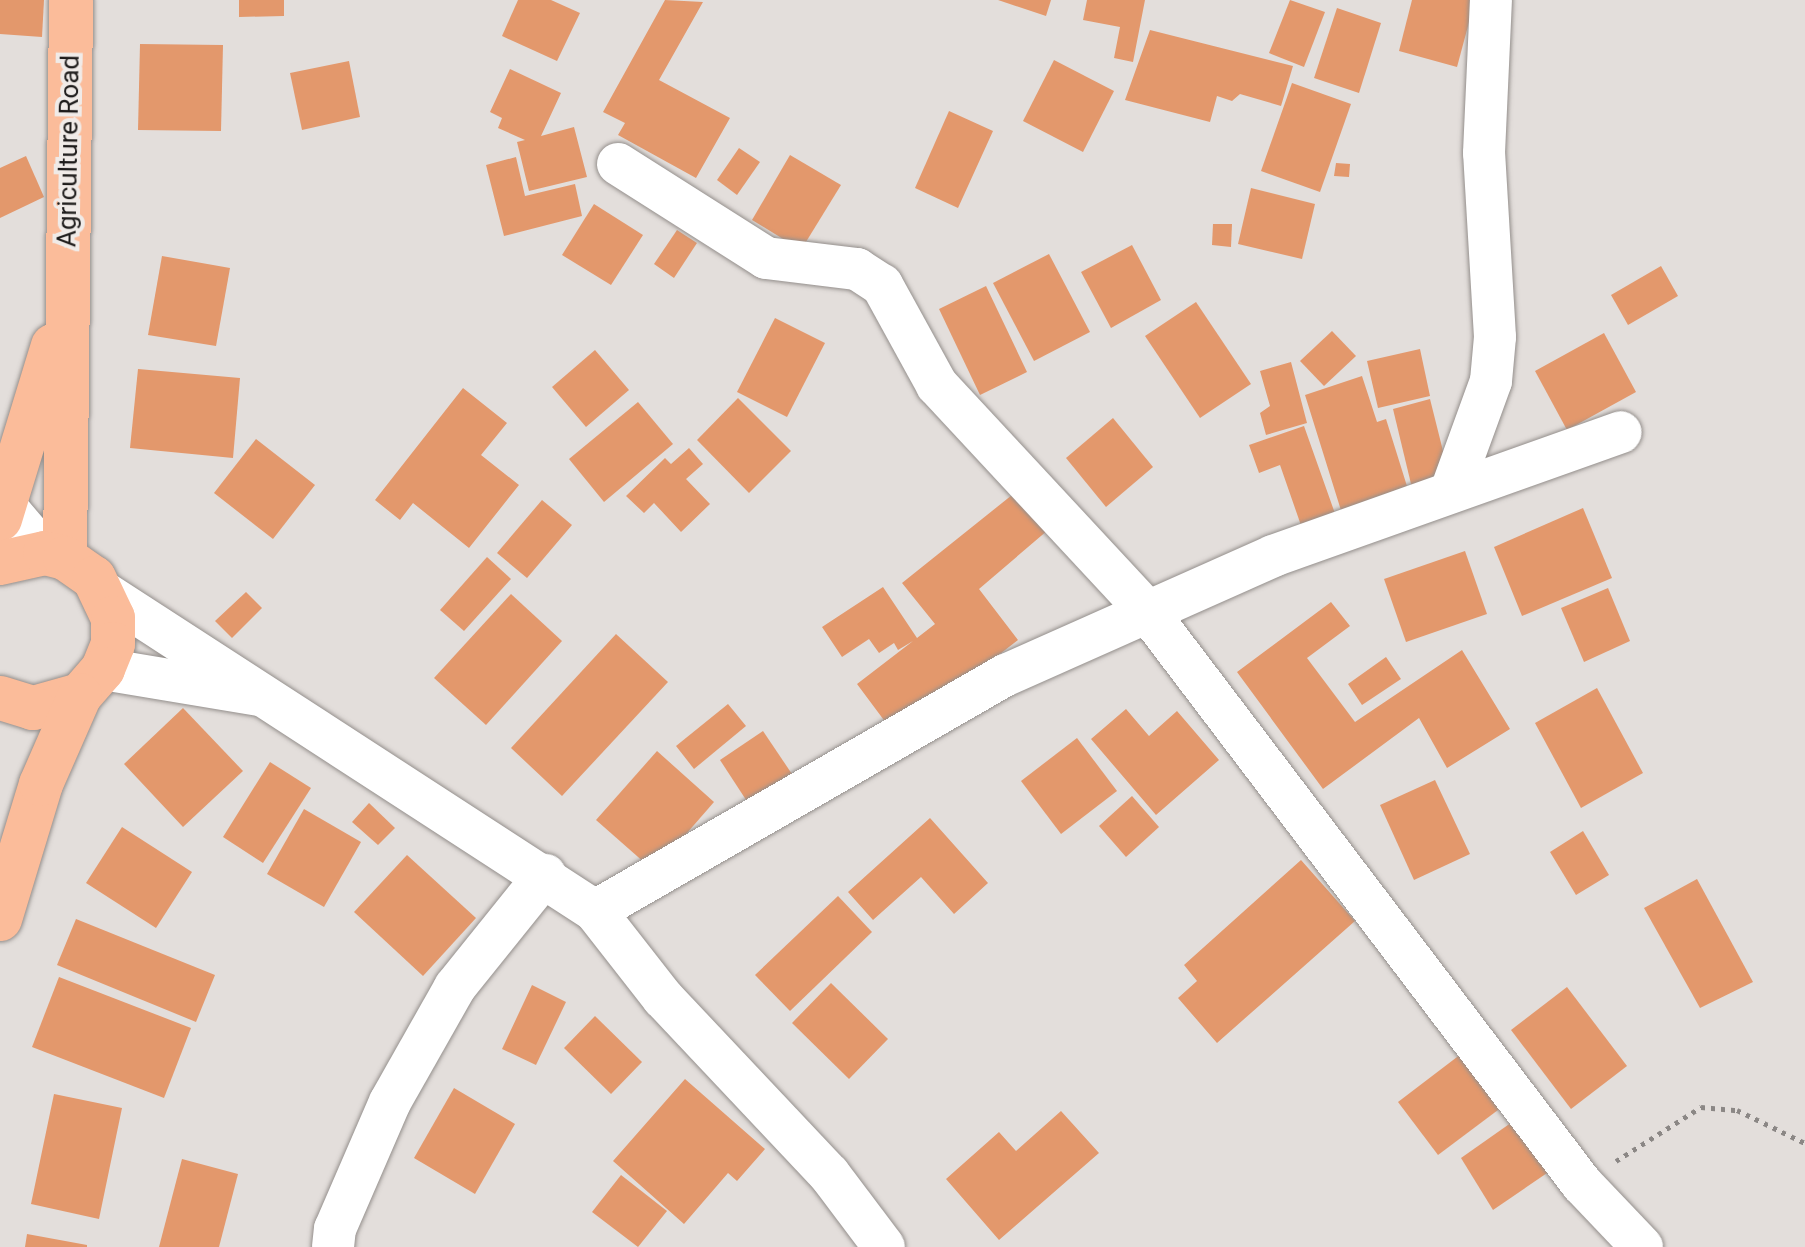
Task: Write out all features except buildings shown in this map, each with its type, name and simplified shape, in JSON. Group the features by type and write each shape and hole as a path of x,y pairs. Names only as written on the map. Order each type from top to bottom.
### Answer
{"main road":[{"name":"Agriculture Road","path":"55,555 66,302 71,0"},
{"name":"Agriculture Road","path":"1,508 66,302"},
{"path":"0,563 55,555 94,578 105,593 113,618 113,644 41,784 3,904"},
{"path":"0,698 33,708 92,682"},
{"path":"0,814 3,904"}],"street":[{"path":"1451,491 1491,381 1495,337 1484,153 1491,0"},
{"path":"618,164 766,258 857,269 882,285 937,385 1147,611 1582,1184 1642,1247"},
{"path":"595,911 1006,675 1273,556 1621,432"},
{"path":"1,508 55,555"},
{"path":"105,593 271,697 545,875 595,911 663,998 829,1174 884,1247"},
{"path":"92,682 271,697"},
{"path":"333,1247 335,1229 390,1102 455,987 545,875"}],"path":[{"path":"1582,1184 1701,1107 1737,1110 1805,1143"}]}
